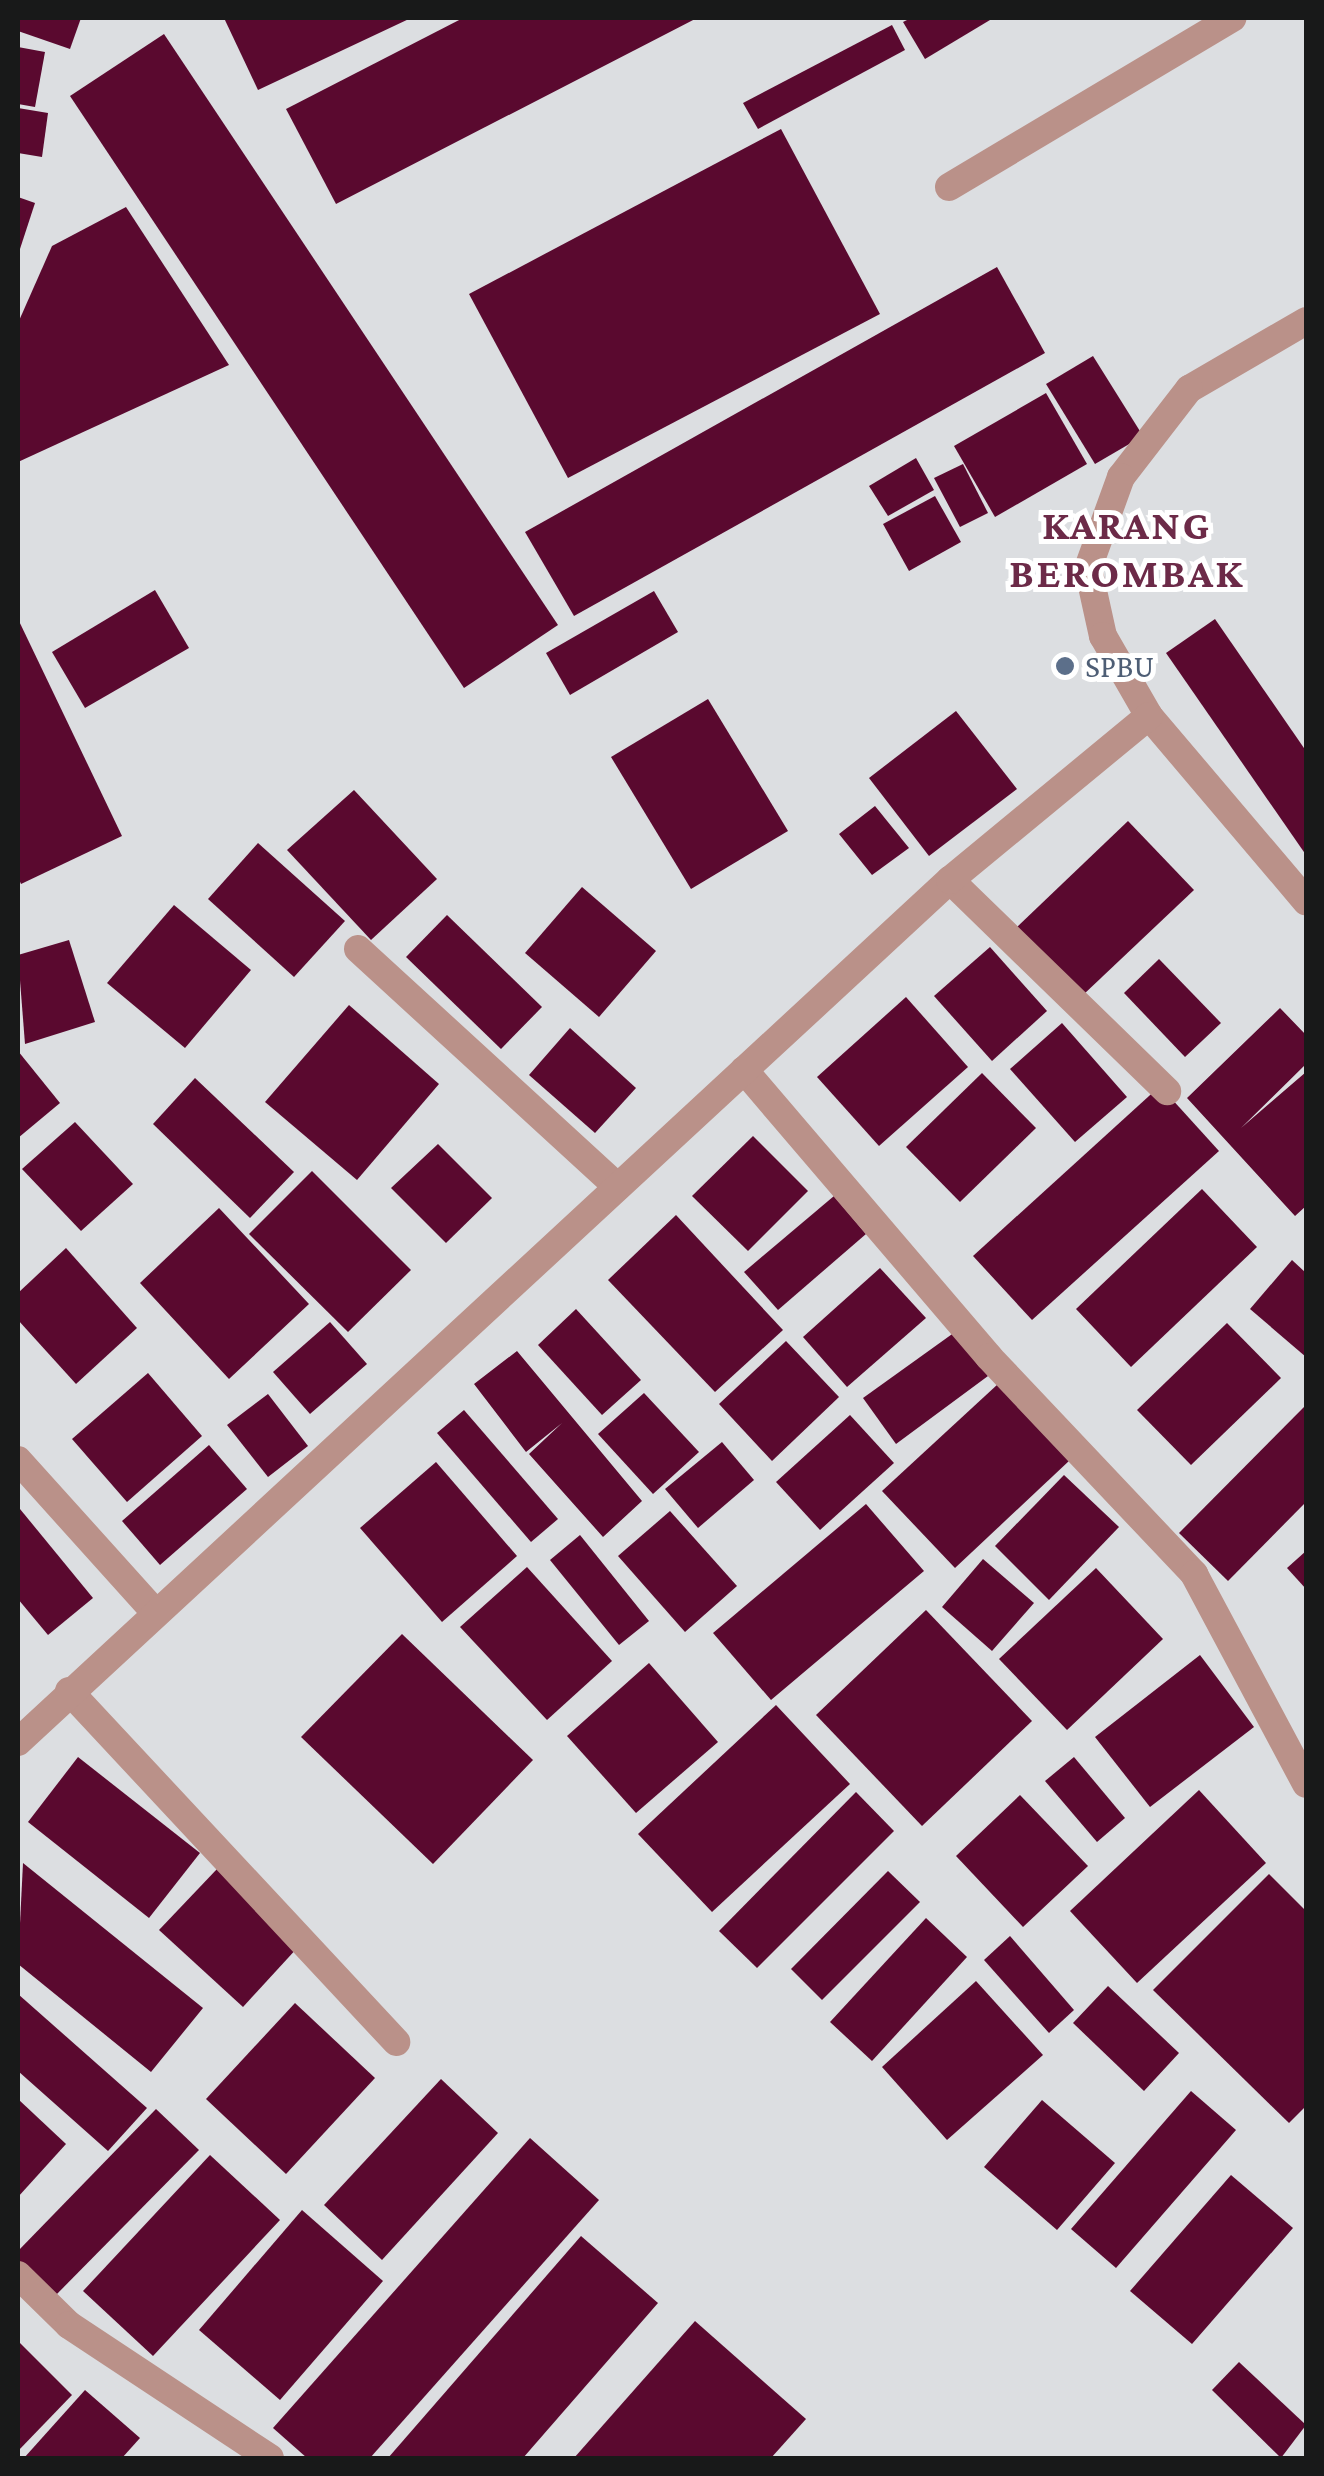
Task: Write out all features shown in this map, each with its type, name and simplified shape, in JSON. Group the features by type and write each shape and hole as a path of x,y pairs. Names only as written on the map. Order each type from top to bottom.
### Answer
{"street":[{"path":"949,187 1234,18"},
{"path":"1306,320 1190,389 1122,477 1088,568 1102,636 1148,716 1306,901"},
{"path":"18,1742 950,880 1148,716"},
{"path":"950,880 1167,1091"},
{"path":"358,950 618,1187"},
{"path":"744,1070 989,1356 1194,1574 1306,1784"},
{"path":"18,1460 155,1612"},
{"path":"69,1691 396,2042"},
{"path":"18,2275 70,2325 270,2458"}],"building":[{"path":"18,18 81,18 70,49 18,31"},
{"path":"224,18 411,18 258,90"},
{"path":"463,18 697,18 336,204 286,109"},
{"path":"911,18 990,20 925,59 903,22"},
{"path":"892,25 905,50 758,129 743,103"},
{"path":"164,34 558,625 464,688 70,96"},
{"path":"18,47 45,52 35,107 18,104"},
{"path":"18,108 48,113 42,157 18,153"},
{"path":"781,129 880,314 568,478 469,294"},
{"path":"18,197 35,203 18,255"},
{"path":"126,207 229,365 18,462 18,323 52,246"},
{"path":"997,267 1045,353 574,616 525,532"},
{"path":"1093,356 1143,436 1095,464 1046,384"},
{"path":"1046,393 1087,464 995,517 954,446"},
{"path":"916,458 934,490 888,516 869,486"},
{"path":"963,464 988,513 960,527 934,478"},
{"path":"935,496 961,542 909,571 883,524"},
{"path":"155,590 189,648 85,708 52,652"},
{"path":"654,591 678,632 570,695 546,653"},
{"path":"18,619 122,836 21,884 18,877"},
{"path":"1215,619 1306,751 1306,855 1166,653"},
{"path":"708,699 788,831 691,889 611,757"},
{"path":"956,711 1017,789 929,856 869,778"},
{"path":"354,790 437,879 371,940 287,850"},
{"path":"875,806 909,848 872,875 839,834"},
{"path":"1128,821 1194,890 1083,995 1017,927"},
{"path":"258,843 345,921 294,977 208,899"},
{"path":"582,887 656,951 599,1017 525,953"},
{"path":"174,905 251,970 185,1048 107,983"},
{"path":"447,915 542,1007 501,1049 406,957"},
{"path":"69,940 95,1022 25,1044 18,955"},
{"path":"990,947 1047,1011 992,1061 934,996"},
{"path":"1159,959 1221,1023 1185,1057 1124,993"},
{"path":"906,997 968,1067 879,1146 817,1077"},
{"path":"349,1005 439,1084 357,1180 265,1102"},
{"path":"1280,1008 1306,1035 1306,1064 1241,1128 1306,1072 1306,1206 1295,1216 1187,1098"},
{"path":"1062,1023 1127,1097 1075,1142 1010,1069"},
{"path":"570,1028 636,1088 595,1133 529,1075"},
{"path":"18,1051 60,1103 18,1138"},
{"path":"982,1073 1036,1128 960,1202 906,1147"},
{"path":"195,1078 294,1172 250,1218 153,1124"},
{"path":"1160,1086 1219,1151 1032,1320 973,1256"},
{"path":"75,1122 133,1184 81,1231 22,1169"},
{"path":"753,1136 808,1191 748,1251 692,1196"},
{"path":"438,1144 492,1198 446,1243 391,1188"},
{"path":"312,1171 411,1270 348,1332 249,1234"},
{"path":"1202,1189 1257,1247 1131,1367 1076,1309"},
{"path":"834,1196 866,1234 778,1310 744,1272"},
{"path":"219,1208 309,1304 229,1379 140,1283"},
{"path":"676,1215 783,1330 715,1392 608,1280"},
{"path":"66,1248 137,1328 76,1384 18,1320 18,1293"},
{"path":"1292,1260 1306,1273 1306,1357 1250,1309"},
{"path":"880,1268 926,1318 847,1387 803,1337"},
{"path":"576,1309 641,1380 602,1415 538,1345"},
{"path":"330,1322 367,1364 310,1414 273,1372"},
{"path":"1227,1323 1281,1378 1191,1465 1137,1410"},
{"path":"955,1332 988,1376 896,1444 863,1398"},
{"path":"786,1341 839,1397 772,1461 719,1404"},
{"path":"517,1351 642,1501 603,1537 529,1454 562,1423 526,1452 474,1384"},
{"path":"148,1373 202,1436 127,1502 72,1439"},
{"path":"998,1384 1070,1460 955,1568 882,1491"},
{"path":"644,1393 699,1452 653,1494 598,1434"},
{"path":"268,1394 308,1446 268,1477 227,1425"},
{"path":"1306,1405 1306,1502 1228,1581 1179,1533"},
{"path":"464,1410 558,1519 531,1542 437,1433"},
{"path":"850,1415 894,1463 820,1530 776,1482"},
{"path":"722,1442 754,1480 698,1528 665,1489"},
{"path":"209,1445 247,1489 160,1565 122,1521"},
{"path":"436,1462 517,1556 442,1622 360,1528"},
{"path":"1064,1475 1119,1527 1049,1600 995,1546"},
{"path":"866,1504 924,1571 771,1700 713,1633"},
{"path":"20,1509 93,1598 48,1635 18,1599"},
{"path":"670,1511 737,1586 685,1632 618,1556"},
{"path":"580,1535 649,1621 619,1645 550,1560"},
{"path":"1306,1551 1306,1589 1287,1568"},
{"path":"983,1559 1034,1603 992,1651 942,1607"},
{"path":"527,1567 612,1661 547,1720 460,1627"},
{"path":"1096,1568 1163,1639 1067,1730 999,1659"},
{"path":"926,1610 1032,1721 922,1826 816,1715"},
{"path":"402,1634 533,1760 433,1864 301,1737"},
{"path":"1200,1655 1254,1727 1150,1807 1095,1737"},
{"path":"649,1663 718,1742 636,1813 567,1736"},
{"path":"776,1705 850,1784 712,1912 638,1834"},
{"path":"78,1757 200,1853 149,1918 28,1822"},
{"path":"1074,1757 1125,1818 1097,1842 1045,1781"},
{"path":"1199,1790 1266,1863 1137,1983 1070,1911"},
{"path":"856,1792 894,1831 757,1968 719,1931"},
{"path":"1020,1795 1088,1866 1023,1927 956,1856"},
{"path":"23,1863 203,2008 151,2072 18,1964"},
{"path":"217,1869 299,1946 243,2007 159,1930"},
{"path":"888,1871 920,1902 822,2000 791,1969"},
{"path":"1269,1874 1306,1911 1306,2106 1289,2123 1153,1990"},
{"path":"926,1918 967,1957 872,2061 830,2022"},
{"path":"1010,1936 1074,2010 1049,2033 984,1960"},
{"path":"976,1981 1043,2055 947,2140 882,2067"},
{"path":"1108,1986 1179,2053 1144,2091 1073,2023"},
{"path":"18,1994 147,2108 108,2151 18,2071"},
{"path":"295,2003 375,2078 286,2174 206,2099"},
{"path":"441,2079 498,2133 382,2260 324,2205"},
{"path":"1191,2091 1236,2130 1116,2268 1071,2229"},
{"path":"18,2099 66,2144 18,2197"},
{"path":"1042,2100 1115,2163 1057,2230 984,2167"},
{"path":"156,2109 199,2150 53,2298 18,2263 18,2251"},
{"path":"530,2138 599,2200 370,2458 307,2458 273,2428"},
{"path":"210,2155 280,2220 153,2356 83,2291"},
{"path":"1231,2175 1293,2228 1192,2344 1130,2291"},
{"path":"302,2210 383,2281 280,2400 199,2330"},
{"path":"581,2236 658,2303 523,2458 388,2458"},
{"path":"695,2321 806,2419 771,2458 574,2458"},
{"path":"18,2341 72,2395 18,2451"},
{"path":"1239,2362 1306,2425 1281,2458 1212,2390"},
{"path":"85,2390 140,2438 122,2458 24,2458"}],"place":[{"name":"SPBU","path":"1065,666"}],"district":[{"name":"KARANG BEROMBAK","path":"1127,549"}]}
